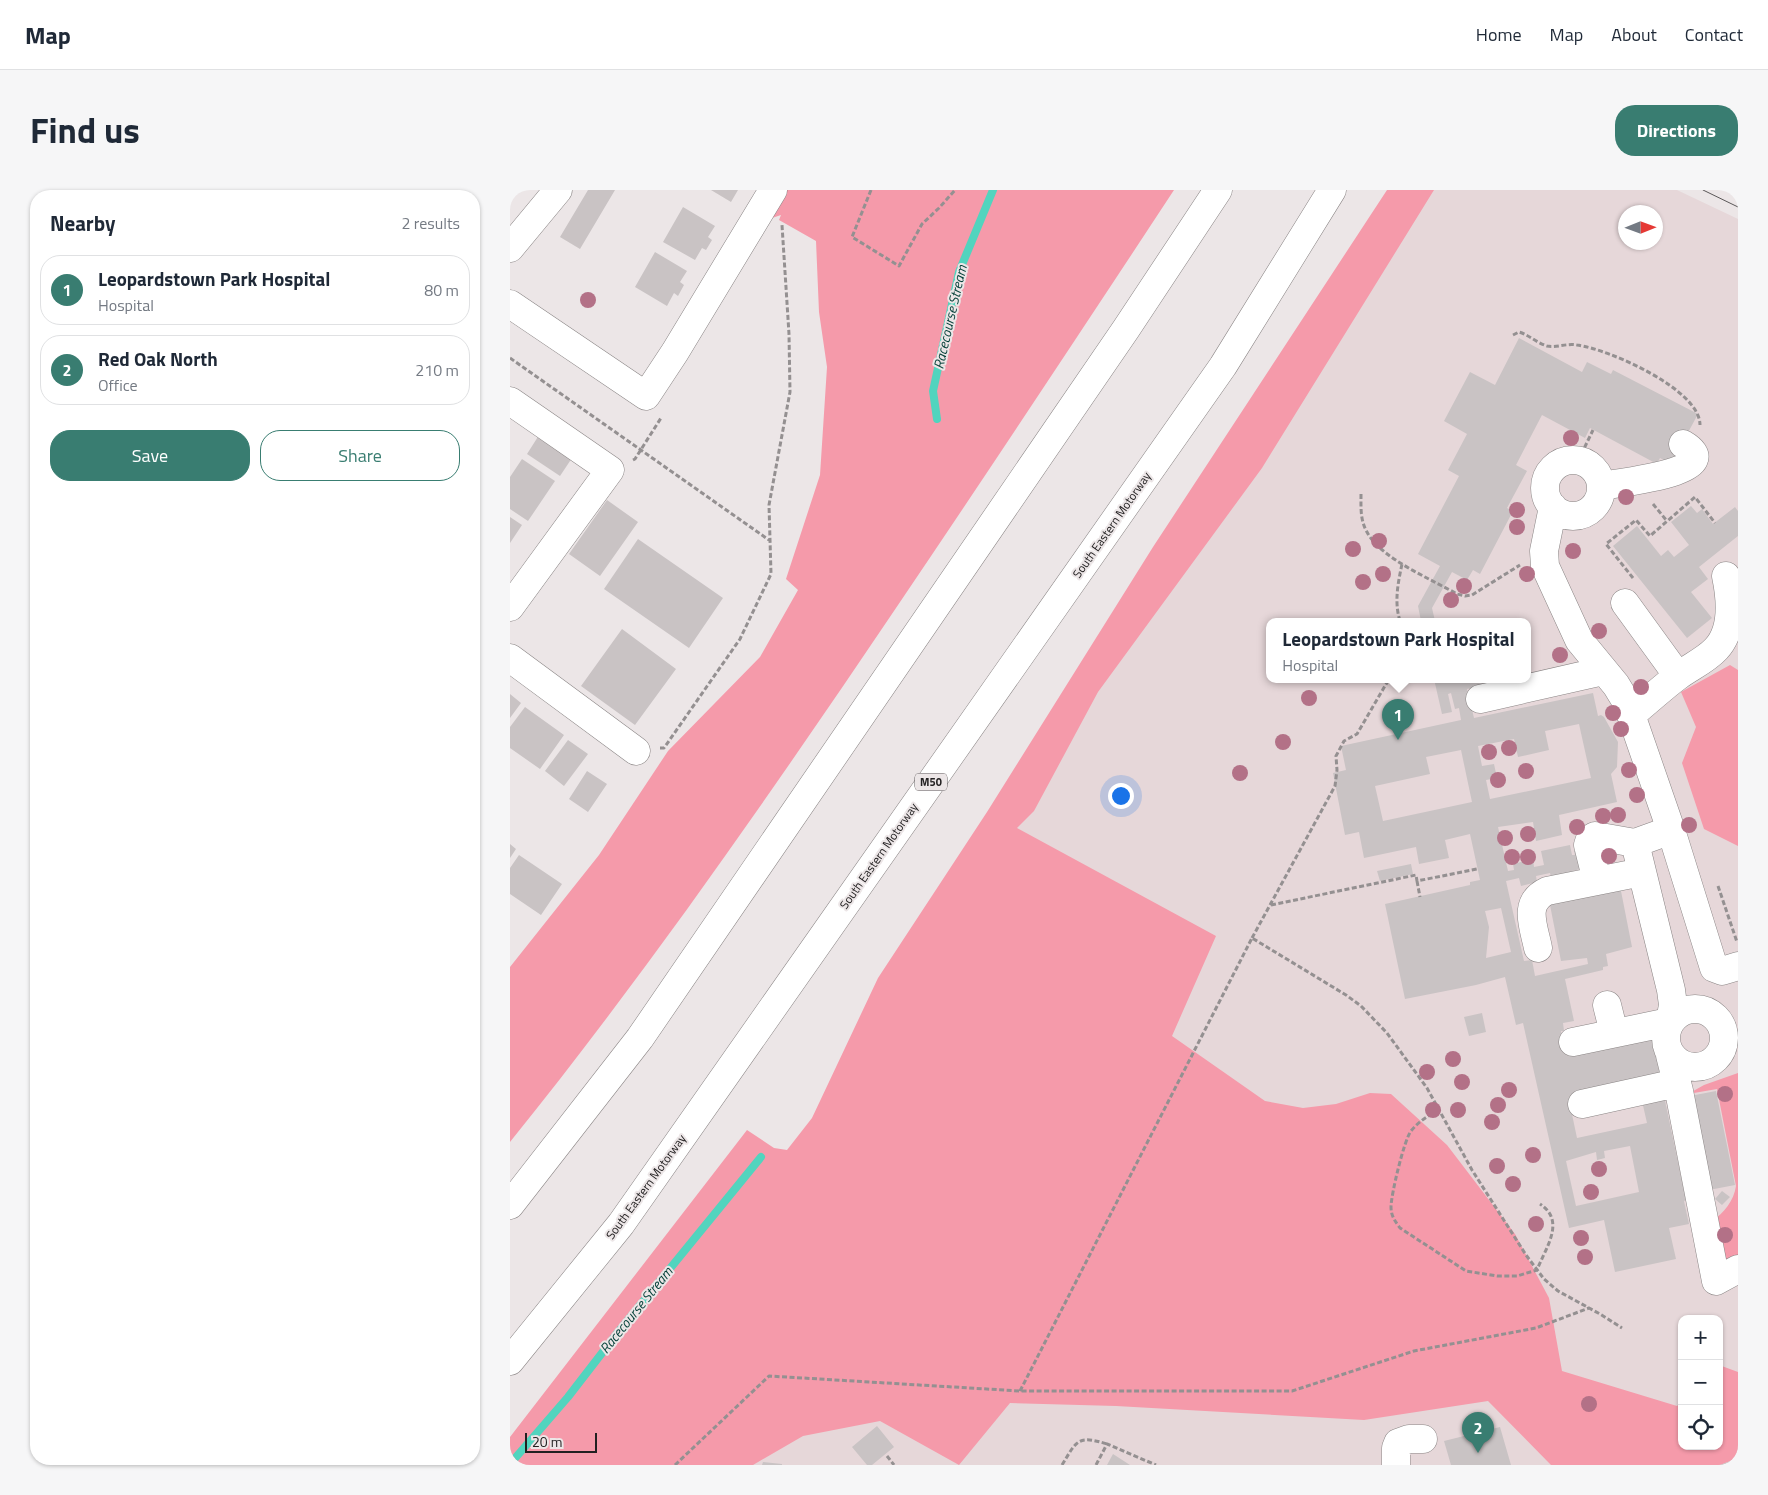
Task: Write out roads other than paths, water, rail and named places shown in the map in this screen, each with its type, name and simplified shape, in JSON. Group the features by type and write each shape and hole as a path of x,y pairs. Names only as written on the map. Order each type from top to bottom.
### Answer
{"main road":[{"path":"510,248 558,190"},
{"path":"510,304 646,396 675,352 773,190"},
{"path":"510,1205 640,1038 1126,329 1218,190"},
{"name":"South Eastern Motorway","path":"510,1361 621,1224 1223,366 1332,190"},
{"path":"510,401 610,470 510,607"},
{"path":"1601,486 1684,469 1694,460 1688,448"},
{"path":"1567,461 1586,463 1594,469 1601,486 1598,502 1593,508 1577,516 1560,513 1548,499 1546,490 1547,480 1551,472 1558,465 1567,461"},
{"path":"1553,507 1544,551 1545,566 1579,640 1622,694 1631,715 1671,830 1714,968 1722,971 1738,966"},
{"path":"1631,715 1678,676 1715,650 1722,642 1731,608 1726,576"},
{"path":"1630,592 1678,676"},
{"path":"510,658 636,751"},
{"path":"1480,699 1604,671"},
{"path":"1597,881 1588,845 1590,839 1595,836 1635,843 1671,830"},
{"path":"1635,843 1671,990 1673,1005 1665,1040 1677,1083 1722,1278"},
{"path":"1538,948 1530,910 1534,901 1547,891 1642,872"},
{"path":"1607,1005 1614,1033"},
{"path":"1573,1042 1670,1022 1675,1016 1691,1009 1708,1012 1729,1031 1717,1058 1710,1064 1702,1067"},
{"path":"1670,1056 1684,1066 1693,1068 1702,1067 1738,1054"},
{"path":"1582,1104 1677,1083"},
{"path":"1396,1465 1396,1448 1398,1443 1408,1439 1423,1439"}],"waterway":[{"name":"Racecourse Stream","path":"937,419 933,391 959,272 993,190"},
{"name":"Racecourse Stream","path":"510,1464 568,1397 619,1331 761,1157"}],"tram line":[{"path":"1703,190 1738,207"},
{"path":"1733,190 1738,192"}],"place":[{"name":"Leopardstown Park Hospital","path":"1398,740"},
{"name":"Red Oak North","path":"1478,1453"}]}
